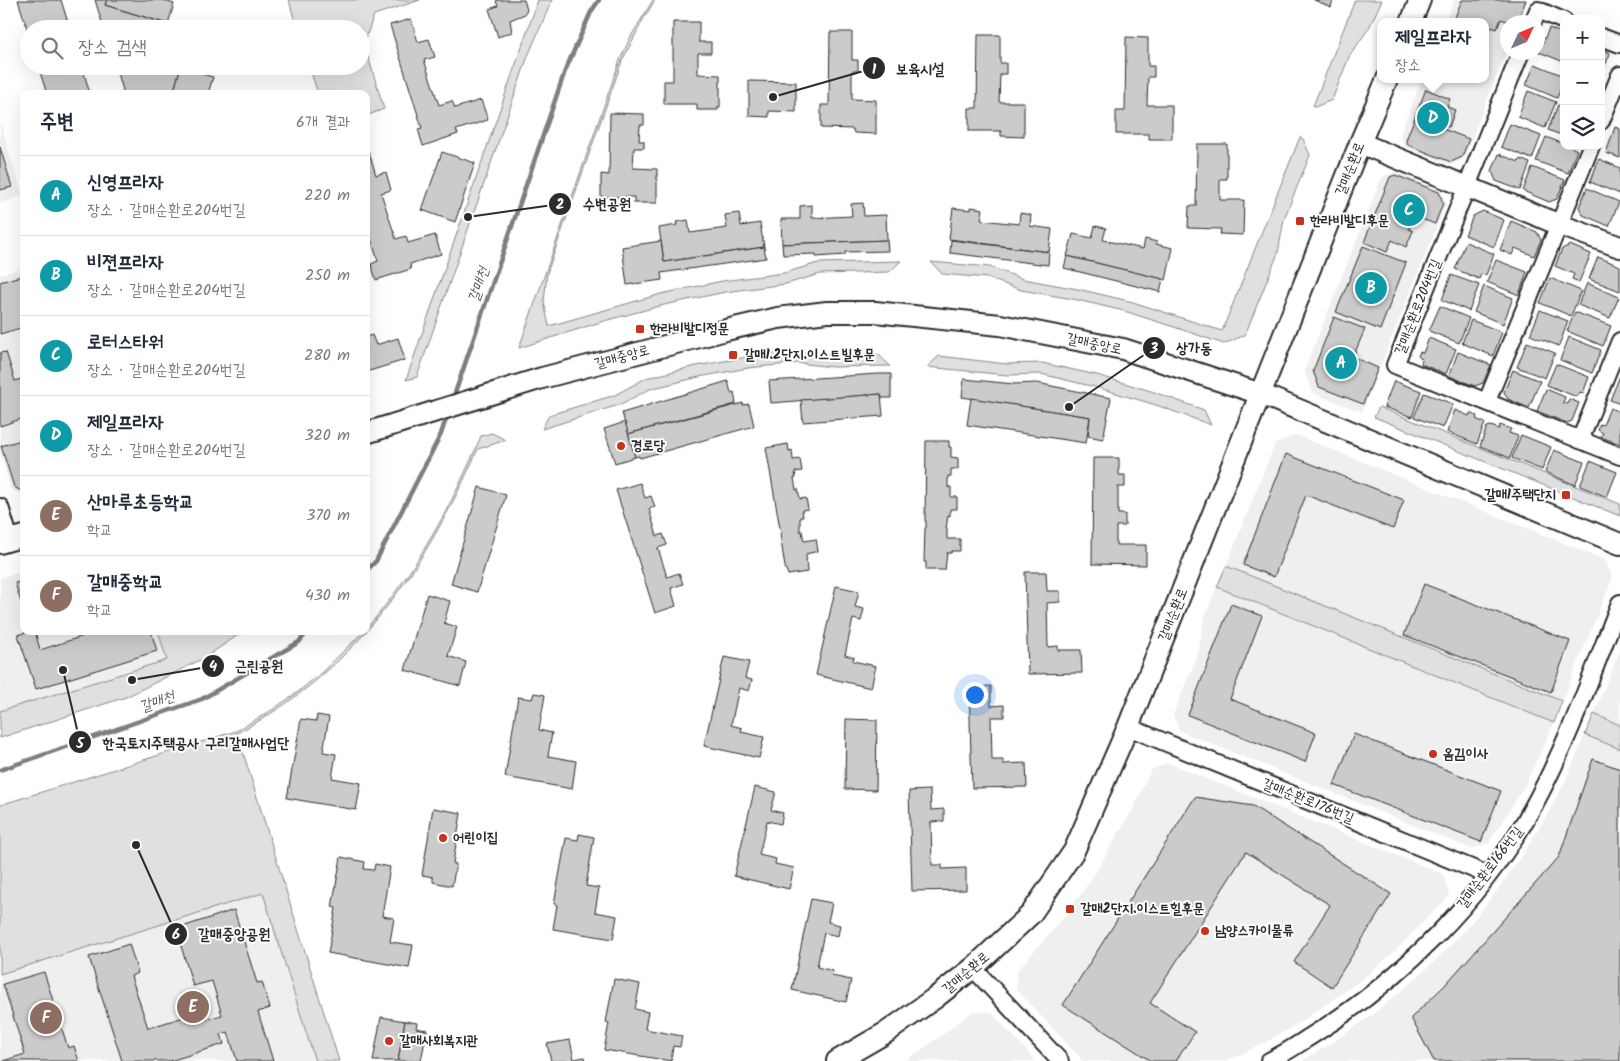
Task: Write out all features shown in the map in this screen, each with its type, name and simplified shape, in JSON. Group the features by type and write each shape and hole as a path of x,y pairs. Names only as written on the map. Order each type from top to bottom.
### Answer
{"street":[{"path":"1413,18 1420,0"},
{"path":"1536,15 1538,10 1560,19"},
{"path":"1605,38 1620,44"},
{"name":"갈매순환로204번길","path":"1518,60 1395,365 1620,456"},
{"path":"1605,111 1620,75"},
{"name":"갈매순환로","path":"837,1061 887,1032 973,968 1031,914 1074,851 1128,727 1385,83"},
{"path":"1360,143 1620,247"},
{"path":"1487,401 1589,150"},
{"name":"갈매중앙로","path":"374,431 542,378 726,330 778,318 827,312 875,312 1000,325 1123,349 1261,394 1620,544"},
{"path":"1580,440 1620,341"},
{"path":"0,507 11,540"},
{"name":"갈매순환로166번길","path":"1269,1061 1341,1017 1393,977 1446,925 1488,875 1534,805 1569,731 1620,603"},
{"name":"갈매순환로176번길","path":"1128,727 1488,875"},
{"path":"973,968 1060,1061"}],"shaded area":[{"path":"289,0 420,0 374,15 370,26 370,20 295,20"},
{"path":"538,0 552,0 528,56 417,377 406,380"},
{"path":"653,0 655,0 622,61 547,273 544,302 549,326 661,294 722,281 784,273 818,263 901,261 889,272 820,274 786,284 725,292 664,305 604,321 519,348 620,60 630,38"},
{"path":"1355,0 1382,0 1369,28 1349,57 1332,100 1315,107 1313,106"},
{"path":"1454,0 1528,0 1522,15 1500,15 1500,60 1503,60 1463,160 1451,165 1405,147 1400,134 1420,83 1489,83 1489,18 1447,18"},
{"path":"370,63 384,109 370,114 370,90 317,90 312,75 370,75"},
{"path":"0,122 20,186 20,197 0,203"},
{"path":"1300,137 1303,139 1310,155 1284,219 1278,253 1245,335 1224,344 1124,311 1073,299 1021,290 987,278 942,274 931,262 990,267 1023,279 1133,302 1222,331"},
{"path":"1395,172 1441,190 1446,203 1362,412 1313,393 1304,371 1382,177"},
{"path":"20,268 20,494 11,489 0,452 0,275"},
{"path":"798,351 833,355 878,354 890,366 832,367 798,363 748,368 650,389 619,405 542,429 549,415 615,395 646,378 696,366"},
{"path":"939,356 1007,364 1042,363 1097,375 1151,391 1204,410 1211,425 1156,405 1099,388 1041,374 1007,375 927,367"},
{"path":"1379,407 1620,504 1620,516 1374,417"},
{"path":"492,433 506,440 478,449 458,493 435,535 410,575 370,626 417,561 458,488 481,436"},
{"path":"1296,435 1605,560 1613,577 1562,701 1226,566 1275,444"},
{"path":"1226,566 1562,701 1554,723 1217,587"},
{"path":"20,572 20,635 159,635 167,660 0,711 0,578"},
{"path":"1217,587 1554,723 1525,785 1489,843 1472,849 1180,731 1173,715 1198,654 1204,619"},
{"path":"159,635 238,635 204,658 126,697 0,738 0,711 167,660"},
{"path":"360,635 362,635 317,679 279,708 237,733 339,1061 315,1061 263,893 0,974 0,805 236,731 272,710 322,672"},
{"path":"1620,650 1620,725 1594,714"},
{"path":"1594,714 1620,725 1620,749 1585,735"},
{"path":"1585,735 1620,749 1620,1061 1302,1061 1369,1017 1404,989 1468,927 1496,892 1546,817 1567,778"},
{"path":"1168,763 1443,874 1449,896 1394,952 1365,977 1301,1022 1233,1058 1226,1061 1083,1061 1016,989 1017,971 1070,910 1093,877 1134,807 1151,770"},
{"path":"263,893 315,1061 0,1061 0,974"},
{"path":"973,1011 991,1012 1036,1061 905,1061 941,1036"}],"building":[{"path":"18,0 61,0 67,20 24,20"},
{"path":"95,0 107,0 105,5 155,20 101,20"},
{"path":"107,0 162,0 174,4 169,20 155,20 105,5"},
{"path":"498,0 524,0 527,10 525,14 510,20 512,32 498,37 489,9 498,6 496,1"},
{"path":"1314,0 1333,0 1331,7"},
{"path":"1462,0 1526,0 1520,15 1500,15 1497,29 1491,27 1489,32 1489,18 1455,18"},
{"path":"411,19 418,42 429,39 435,57 424,60 439,105 452,101 455,108 481,100 488,120 456,130 458,134 423,146 418,129 422,128 390,25"},
{"path":"673,22 699,22 699,42 711,42 711,53 698,53 698,74 720,75 720,107 718,107 718,110 697,110 697,104 664,104 664,81 673,81"},
{"path":"1549,28 1560,32 1560,60 1545,54 1545,38"},
{"path":"830,32 852,32 852,60 858,60 858,71 852,71 852,99 876,100 876,134 854,133 853,129 821,128 821,105 829,105"},
{"path":"978,35 1000,35 1000,63 1006,63 1006,74 1000,74 999,102 1024,102 1024,137 1001,136 1001,131 969,131 969,108 977,108"},
{"path":"1126,37 1148,38 1148,66 1154,66 1154,77 1148,77 1147,105 1172,105 1172,139 1149,139 1149,134 1116,134 1116,111 1125,111"},
{"path":"1605,50 1610,54 1605,66"},
{"path":"1535,64 1560,74 1560,91 1557,98 1526,85"},
{"path":"41,75 85,75 89,90 46,90"},
{"path":"119,75 178,75 174,90 123,90"},
{"path":"178,75 206,75 213,77 209,90 174,90"},
{"path":"749,81 796,82 796,112 769,111 769,117 749,116"},
{"path":"1426,89 1450,99 1447,107 1455,110 1449,127 1445,126 1443,129 1469,139 1462,157 1451,162 1408,145 1406,140"},
{"path":"1528,91 1556,102 1545,128 1518,117"},
{"path":"1558,105 1560,106 1560,134 1548,130"},
{"path":"610,113 644,114 644,125 640,125 639,141 644,141 644,148 634,148 633,168 657,169 657,203 634,203 634,197 601,197 601,174 609,175"},
{"path":"1510,124 1541,136 1532,159 1501,147"},
{"path":"1615,127 1620,129 1620,158 1606,153"},
{"path":"1546,137 1560,142 1560,150 1577,150 1568,173 1536,161"},
{"path":"1197,144 1227,144 1227,179 1220,179 1220,200 1244,200 1243,235 1220,234 1221,229 1188,228 1189,206 1196,206"},
{"path":"0,147 12,187 0,190"},
{"path":"442,152 475,163 455,222 422,210"},
{"path":"1499,154 1519,162 1520,159 1530,163 1520,190 1496,181 1492,171"},
{"path":"370,155 376,175 386,172 391,190 381,193 396,239 406,236 408,243 435,235 441,254 410,264 411,269 376,280 371,264 378,261 370,236"},
{"path":"1599,159 1620,168 1620,194 1590,182"},
{"path":"1532,167 1565,180 1557,199 1549,202 1523,191"},
{"path":"1395,175 1439,192 1443,203 1435,224 1414,216 1409,229 1413,231 1406,247 1392,240 1387,252 1364,242 1390,177"},
{"path":"1587,188 1619,202 1609,226 1583,215 1579,207"},
{"path":"863,203 864,216 886,215 887,240 782,244 781,219 800,219 800,206 812,205 812,218 852,216 851,204"},
{"path":"971,207 983,209 981,220 1019,224 1020,213 1031,215 1030,226 1052,229 1049,252 949,239 953,208 971,210"},
{"path":"1483,211 1504,220 1494,247 1465,235 1473,216"},
{"path":"739,213 741,226 760,223 764,247 664,262 659,228 677,225 676,222 688,220 690,233 727,228 725,215"},
{"path":"1511,221 1537,232 1541,240 1534,256 1515,248 1512,255 1500,250"},
{"path":"1095,226 1106,228 1103,240 1143,249 1145,239 1173,248 1166,280 1067,256 1073,234 1092,238"},
{"path":"887,240 888,251 845,252 845,255 816,257 816,254 783,255 782,244"},
{"path":"951,240 1049,252 1048,265 950,253"},
{"path":"661,241 664,262 764,247 766,258 661,273 662,280 627,285 622,247"},
{"path":"1466,242 1494,254 1486,275 1481,274 1479,279 1455,269"},
{"path":"1570,245 1591,254 1579,282 1572,279 1574,274 1555,266 1562,249"},
{"path":"1363,246 1406,263 1380,330 1336,312"},
{"path":"1067,256 1163,279 1160,292 1064,268"},
{"path":"1598,257 1620,266 1620,291 1589,279"},
{"path":"1496,260 1527,272 1519,295 1487,282"},
{"path":"1451,275 1479,285 1469,311 1442,300"},
{"path":"20,276 20,328 0,334 0,282"},
{"path":"1550,278 1581,291 1571,316 1540,303"},
{"path":"1587,283 1619,297 1610,318 1578,305"},
{"path":"1484,286 1513,298 1503,324 1474,312"},
{"path":"1440,306 1469,318 1459,343 1429,331"},
{"path":"1540,310 1568,321 1559,346 1530,335"},
{"path":"1575,312 1611,326 1603,346 1567,331"},
{"path":"1334,317 1365,329 1353,357 1378,368 1363,404 1319,387 1313,371"},
{"path":"1471,320 1502,332 1493,356 1462,343"},
{"path":"372,335 376,345 398,338 405,360 370,371 370,336"},
{"path":"1569,337 1601,350 1592,373 1560,360"},
{"path":"1429,338 1456,349 1446,374 1421,364 1422,360 1418,356 1420,352 1423,353"},
{"path":"1527,342 1555,353 1545,378 1517,367"},
{"path":"6,352 15,381 20,379 20,419 0,426 0,353"},
{"path":"1458,352 1491,365 1483,383 1475,386 1449,376"},
{"path":"1556,364 1589,377 1583,393 1580,392 1577,397 1547,385"},
{"path":"1513,370 1540,381 1529,408 1508,399 1504,392"},
{"path":"891,374 891,398 882,398 881,394 771,403 769,381"},
{"path":"1620,376 1620,404 1610,400"},
{"path":"964,379 1014,384 1037,383 1111,398 1103,439 1088,436 1090,417 962,397"},
{"path":"728,381 731,393 734,392 736,404 628,434 622,413"},
{"path":"1394,381 1421,391 1412,417 1384,407"},
{"path":"1546,389 1565,397 1563,403 1567,404 1569,399 1579,403 1572,421 1567,423 1537,411"},
{"path":"1424,393 1453,404 1443,428 1414,417"},
{"path":"881,394 883,416 803,422 801,400"},
{"path":"971,398 1090,417 1086,443 967,425"},
{"path":"743,403 743,405 749,404 754,426 640,458 639,456 635,457 628,434"},
{"path":"1610,408 1620,412 1620,444 1601,437 1603,433 1598,430 1600,424 1603,425"},
{"path":"1455,410 1469,416 1470,413 1477,416 1476,419 1485,423 1477,444 1447,432"},
{"name":"경로당","path":"625,422 635,457 615,463 604,429"},
{"path":"1500,425 1511,429 1509,433 1518,436 1510,458 1480,446 1487,427 1491,426 1499,429"},
{"path":"1521,435 1551,447 1542,470 1512,458"},
{"path":"20,440 20,490 14,487 1,446"},
{"path":"926,441 949,441 951,457 958,458 958,469 951,469 951,476 948,476 948,487 951,487 951,497 957,497 957,509 950,509 946,529 947,539 960,539 960,551 947,553 945,570 926,570 926,562 924,562"},
{"path":"788,444 789,451 792,450 793,460 800,459 802,471 795,472 796,478 794,478 800,499 806,498 808,509 802,510 803,517 800,517 800,531 802,531 804,541 816,539 818,551 806,554 807,572 788,575 785,567 766,448"},
{"path":"1554,450 1584,462 1575,485 1545,472"},
{"path":"1286,454 1404,500 1393,529 1306,495 1274,577 1243,565"},
{"path":"1093,458 1119,458 1119,475 1125,475 1125,487 1118,487 1118,514 1125,514 1125,526 1116,526 1116,545 1146,545 1146,565 1092,564"},
{"path":"1590,461 1617,472 1607,497 1580,486"},
{"path":"640,483 645,498 651,496 655,507 649,509 657,536 663,534 667,545 658,548 667,577 679,573 683,584 671,588 676,606 655,613 616,490"},
{"path":"479,487 506,495 477,592 451,584"},
{"path":"1025,572 1046,572 1047,591 1060,591 1060,602 1047,603 1048,647 1058,646 1058,650 1081,650 1082,673 1028,674"},
{"path":"20,582 20,599 15,583"},
{"path":"1424,584 1570,641 1551,692 1404,635"},
{"path":"836,586 859,591 855,607 864,609 861,621 853,619 845,655 854,657 853,661 876,666 871,688 816,675"},
{"path":"427,594 450,601 444,623 457,627 448,656 466,662 460,686 405,670"},
{"path":"1231,604 1262,616 1230,699 1316,733 1305,762 1188,715"},
{"path":"18,635 36,635 40,650 87,635 152,635 157,651 36,689"},
{"path":"724,657 749,662 745,678 752,680 749,691 739,688 731,725 742,728 741,732 764,737 759,758 704,746"},
{"path":"991,686 991,706 1004,705 1004,717 991,717 992,760 1003,760 1003,764 1026,763 1027,787 972,788 969,687"},
{"path":"534,693 545,695 539,730 552,733 548,756 576,761 572,789 505,777 518,697 532,699"},
{"path":"317,715 329,717 323,752 336,754 332,778 361,783 356,810 287,798 301,719 316,721"},
{"path":"846,719 877,720 876,790 845,789"},
{"path":"1354,734 1501,791 1481,842 1334,785"},
{"path":"1593,759 1620,769 1620,1061 1434,1061 1411,1018 1445,985 1559,857"},
{"path":"755,787 776,792 771,810 783,813 781,824 767,821 759,855 776,859 775,864 794,868 789,889 734,876"},
{"path":"930,790 931,810 944,809 944,821 931,822 932,865 942,865 942,869 966,868 966,890 912,891 909,791"},
{"path":"1195,797 1253,806 1391,894 1332,987 1294,962 1330,905 1246,852 1150,1003 1195,1032 1176,1061 1151,1061 1063,1005"},
{"name":"어린이집","path":"433,808 461,813 453,863 456,864 452,886 433,882 433,877 422,875"},
{"path":"579,834 594,837 586,886 599,888 595,912 617,916 613,939 553,929 557,905 554,904 566,838 578,840"},
{"path":"341,857 365,862 364,869 374,870 375,864 390,867 382,916 394,918 390,942 413,945 409,968 328,953 336,908 332,907"},
{"path":"811,899 832,903 828,922 840,925 838,936 824,933 817,967 833,971 832,976 851,980 846,1002 792,990"},
{"path":"234,910 257,983 262,982 270,1008 258,1012 273,1061 237,1061 228,1032 221,1034 224,1044 170,1061 122,1061 89,957 129,944 138,973 131,976 148,1028 197,1013 200,1021 222,1015 212,981 193,986 176,929"},
{"path":"44,972 68,1048 74,1046 79,1061 3,1061 25,1054 3,984"},
{"path":"614,979 640,984 635,1009 648,1012 645,1029 682,1036 680,1047 673,1046 671,1061 604,1050 609,1023 606,1022"},
{"name":"갈매사회복지관","path":"381,1017 405,1021 398,1061 373,1061"},
{"path":"405,1021 417,1023 416,1028 427,1030 421,1061 398,1061"},
{"path":"570,1040 574,1059 585,1057 586,1061 551,1061 547,1044"}],"waterway":[{"name":"갈매천","path":"453,399 565,71 591,12 599,0"},
{"name":"갈매천","path":"370,567 376,561 441,434 448,413"},
{"name":"갈매천","path":"0,770 202,699 299,642 305,635"}],"place":[{"name":"보육시설","path":"773,97"},
{"name":"제일프라자","path":"1433,118"},
{"name":"로터스타워","path":"1409,210"},
{"name":"수변공원","path":"468,217"},
{"name":"한라비발디후문","path":"1300,221"},
{"name":"비젼프라자","path":"1371,288"},
{"name":"한라비발디정문","path":"640,329"},
{"name":"갈매1.2단지.이스트빌후문","path":"733,355"},
{"name":"신영프라자","path":"1341,363"},
{"name":"상가동","path":"1069,407"},
{"name":"경로당","path":"621,446"},
{"name":"갈매1주택단지","path":"1566,495"},
{"name":"한국토지주택공사 구리갈매사업단","path":"63,670"},
{"name":"근린공원","path":"132,680"},
{"name":"옴김이사","path":"1433,754"},
{"name":"어린이집","path":"443,838"},
{"name":"갈매중앙공원","path":"136,845"},
{"name":"갈매2단지.이스트힐후문","path":"1070,909"},
{"name":"남양스카이물류","path":"1205,931"},
{"name":"산마루초등학교","path":"193,1007"},
{"name":"갈매중학교","path":"46,1018"},
{"name":"갈매사회복지관","path":"389,1041"}]}
